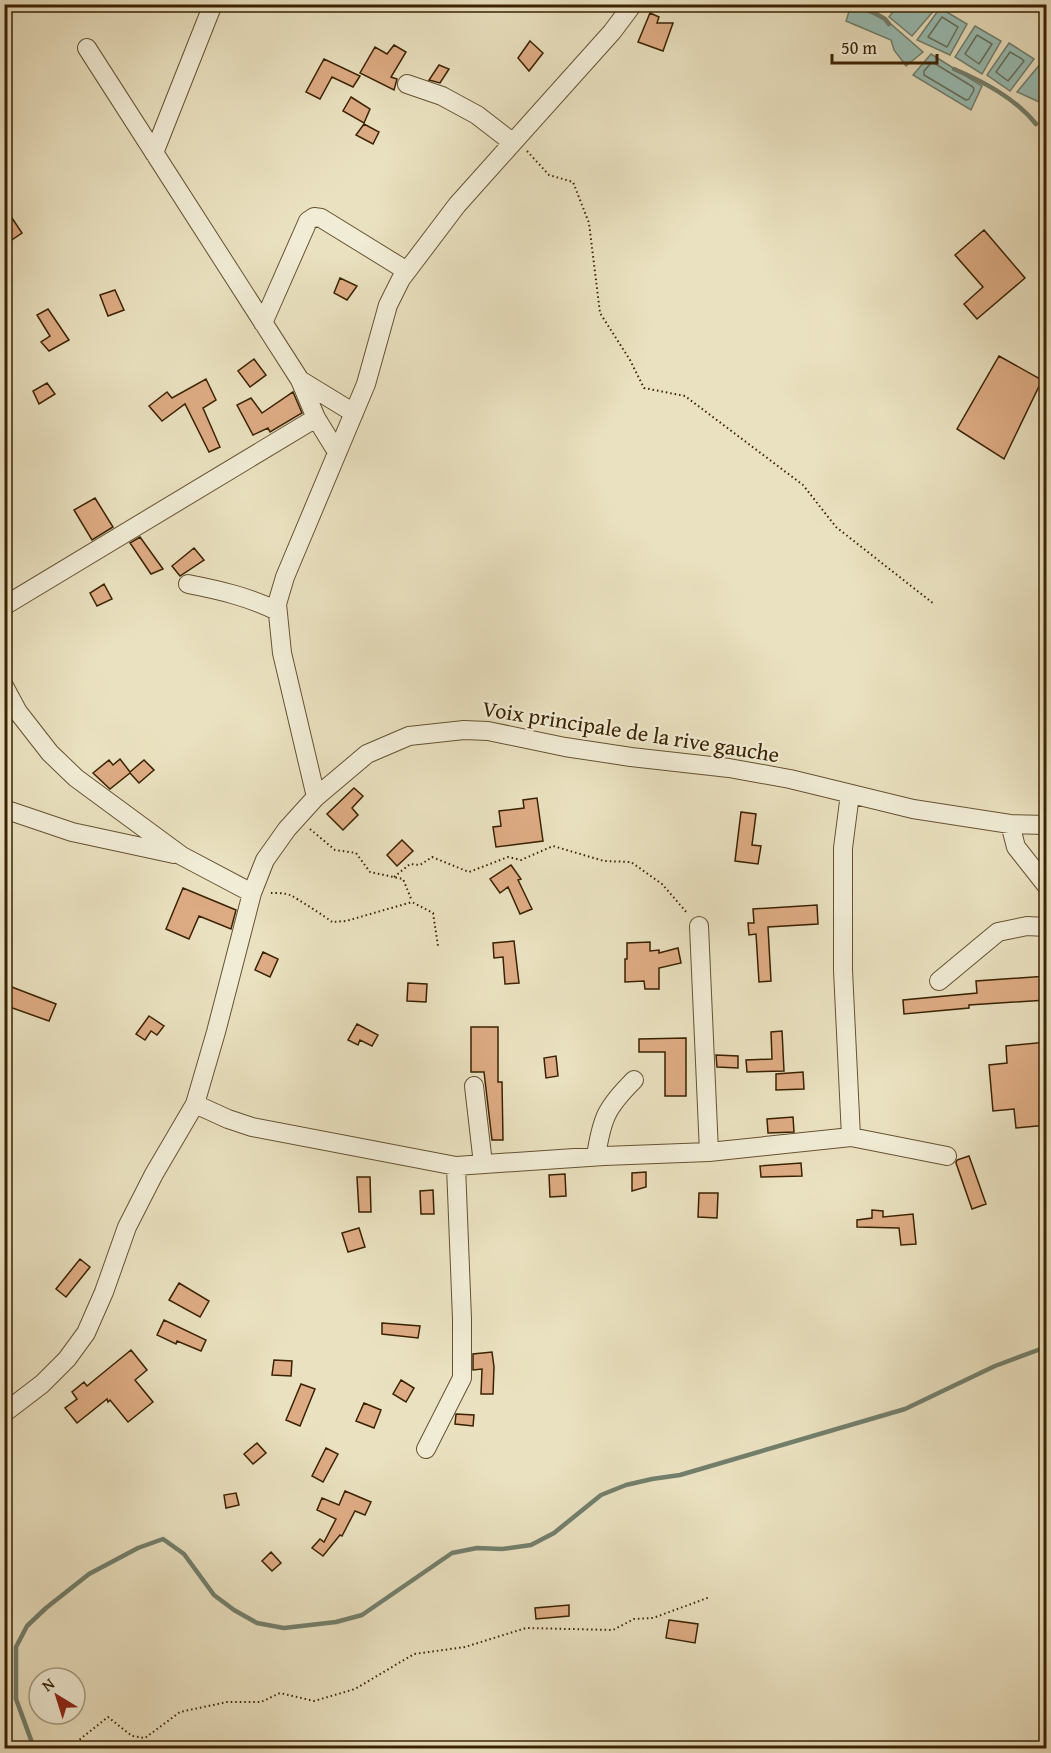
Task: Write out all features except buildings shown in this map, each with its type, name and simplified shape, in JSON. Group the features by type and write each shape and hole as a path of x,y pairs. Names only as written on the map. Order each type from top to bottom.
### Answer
{"street":[{"path":"154,153 213,4"},
{"path":"316,797 282,653 277,604 285,577 366,384 388,305 406,271 457,205 612,32 633,4"},
{"path":"87,48 300,380 316,418 337,452"},
{"path":"407,84 450,100 477,115 512,142"},
{"path":"263,323 308,221 314,217 321,218 406,271"},
{"path":"300,380 354,413"},
{"path":"4,606 316,418"},
{"path":"188,584 228,593 277,611"},
{"path":"4,686 18,712 50,753 76,778 182,856 252,893"},
{"name":"Voix principale de la rive gauche","path":"4,1413 42,1384 67,1359 86,1333 104,1292 127,1227 154,1174 195,1104 252,893 265,860 287,829 316,797 367,754 409,736 464,730 488,731 631,758 729,768 790,779 913,809 1010,824 1047,825"},
{"path":"850,794 843,848 843,970 851,1137"},
{"path":"4,809 72,832 182,856"},
{"path":"1010,824 1016,847 1047,885"},
{"path":"699,926 709,1152"},
{"path":"939,981 998,932 1027,926 1047,927"},
{"path":"596,1156 601,1126 614,1100 634,1080"},
{"path":"474,1086 483,1164"},
{"path":"195,1104 252,1127 456,1166 596,1156 709,1152 851,1137 947,1156"},
{"path":"426,1449 462,1378 456,1166"}],"path":[{"path":"512,142 522,146 549,175 573,182 589,223 600,313 630,360 644,388 685,396 803,485 836,528 934,604"},
{"path":"309,828 335,850 356,853 370,872 404,879 412,902 433,913 438,946"},
{"path":"394,877 410,864 420,865 432,857 469,872 508,857 521,860 553,846 604,861 631,861 662,884 699,926"},
{"path":"252,893 272,892 291,895 311,909 327,916 332,922 346,921 412,902"},
{"path":"69,1749 108,1717 132,1736 145,1738 180,1712 227,1702 261,1702 280,1693 314,1701 355,1689 414,1654 465,1647 526,1628 613,1630 634,1619 653,1618 710,1597"}],"water":[{"path":"899,4 937,7 912,36 889,17"},
{"path":"851,5 885,19 923,52 906,66 894,50 891,40 846,21"},
{"path":"940,8 967,24 950,55 917,40"},
{"path":"975,26 1001,41 982,74 955,57"},
{"path":"1009,43 1034,59 1010,91 987,75"},
{"path":"931,54 982,86 971,110 913,75"},
{"path":"1041,63 1046,66 1046,105 1017,92"}],"waterway":[{"path":"859,4 885,19 889,24"},
{"path":"954,69 977,79 1019,106 1036,124"},
{"path":"34,1748 16,1699 16,1647 27,1626 46,1608 89,1574 138,1548 163,1539 184,1554 214,1595 257,1623 284,1628 336,1622 362,1615 452,1553 477,1548 502,1549 531,1545 554,1533 601,1495 626,1485 680,1475 905,1409 995,1366 1046,1347"}]}
